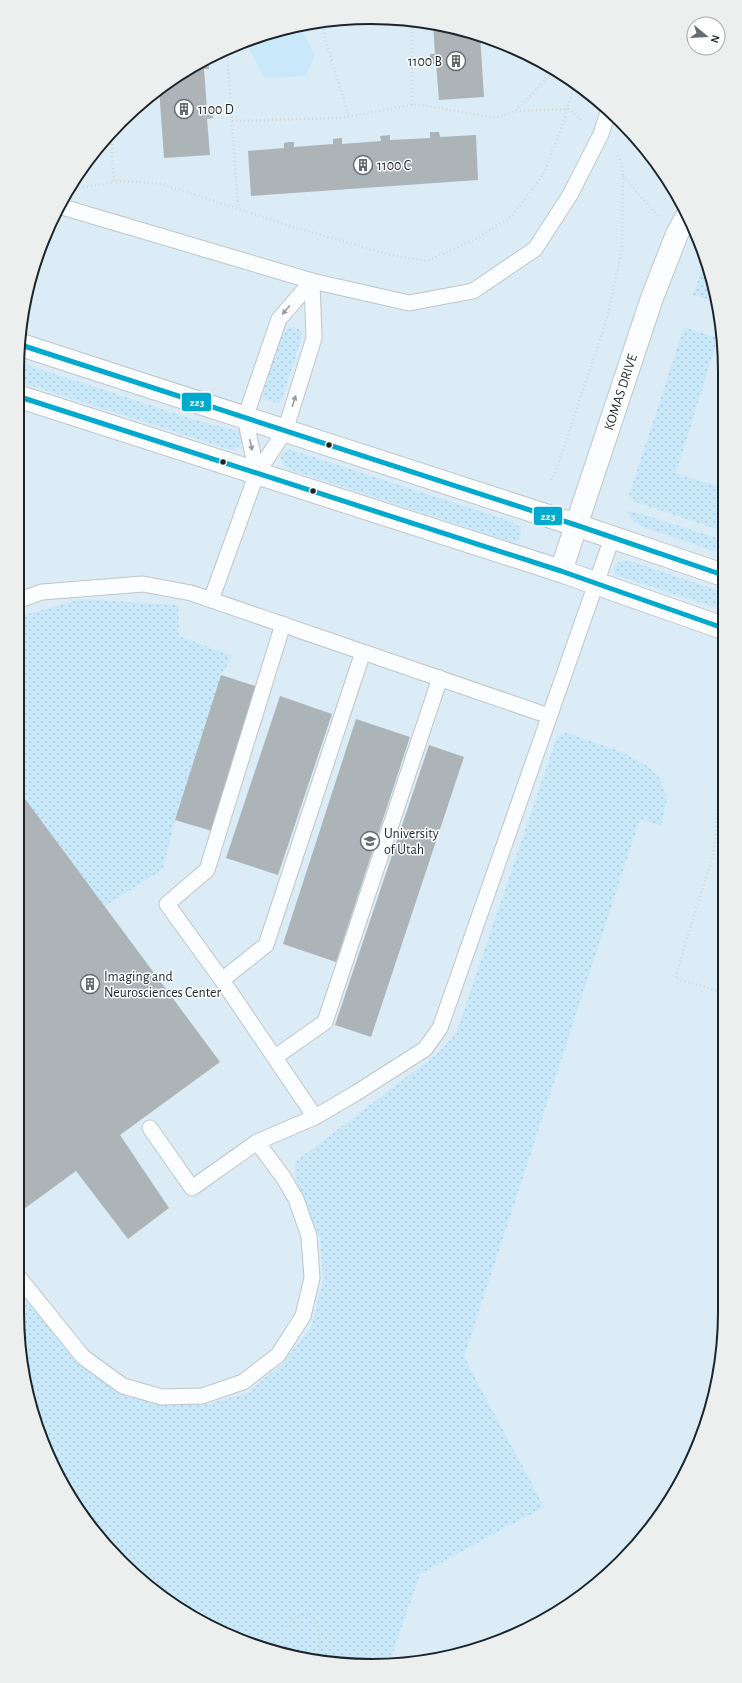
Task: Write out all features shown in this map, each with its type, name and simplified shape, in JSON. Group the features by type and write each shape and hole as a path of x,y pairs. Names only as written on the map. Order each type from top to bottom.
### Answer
{"street":[{"name":"KOMAS DRIVE","path":"560,571 652,298 682,225"},
{"path":"25,347 576,525 718,573"},
{"path":"24,398 560,571 718,626"}],"lane":[{"path":"65,208 312,281 409,303 473,291 535,249 570,195 601,134 607,117"},
{"path":"257,473 245,418 279,318 312,281"},
{"path":"211,600 257,473 285,431 314,338 312,281"},
{"path":"150,1128 192,1188 257,1142 315,1117 356,1093 424,1049 440,1028 612,538"},
{"path":"24,598 42,592 144,584 191,593 549,716"},
{"path":"283,624 207,870 166,904 222,980 315,1117"},
{"path":"222,980 266,945 363,652"},
{"path":"275,1057 325,1022 440,678"},
{"path":"24,1284 83,1357 123,1386 162,1397 202,1396 243,1382 278,1355 302,1316 312,1278 309,1236 296,1199 283,1177 257,1142"}],"path":[{"path":"325,27 324,35 349,116"},
{"path":"412,27 412,105"},
{"path":"228,55 238,208"},
{"path":"516,111 551,74"},
{"path":"79,188 122,181 162,184 290,226 391,255 427,262 474,240 512,216 543,175 568,109 573,89"},
{"path":"232,121 349,116 416,104 496,118 516,111 568,109 601,134 621,161 623,176 622,249 607,318 580,403 555,473 551,480"},
{"path":"112,140 114,182"},
{"path":"623,176 657,215 682,225"},
{"path":"718,789 717,819 713,855 675,978 718,991"},
{"path":"290,1649 287,1645 285,1631 286,1626 300,1615 307,1615 314,1620 318,1627 318,1655"}],"shaded area":[{"name":"University of Utah","path":"371,24 394,25 416,27 461,36 504,50 564,82 600,110 632,142 660,178 692,238 700,259 711,303 715,326 718,371 718,1312 715,1357 706,1402 692,1445 672,1486 660,1505 632,1541 600,1573 564,1601 504,1633 461,1647 416,1656 371,1659 326,1656 281,1647 238,1633 197,1613 178,1601 142,1573 110,1541 80,1501 50,1445 42,1424 27,1357 24,1312 24,371 27,326 36,281 50,238 70,197 82,178 110,142 142,110 178,82 198,70 238,50 259,42 326,27"},
{"path":"302,31 315,55 306,76 265,78 247,46"},
{"path":"702,268 710,299 693,295"},
{"path":"290,326 301,330 302,336 282,399 279,403 263,399 263,393 281,336"},
{"path":"684,327 716,337 717,343 676,473 718,487 718,529 636,502 629,495"},
{"path":"24,364 195,420 239,431 243,439 239,446 231,450 24,383"},
{"path":"288,449 511,521 521,528 521,536 519,540 512,542 286,468 281,460 281,455"},
{"path":"625,511 635,512 718,538 718,552 643,527 633,521"},
{"path":"627,560 718,590 718,608 615,575 613,569 618,562"},
{"path":"81,599 178,605 179,636 233,656 221,675 175,820 163,869 105,906 24,797 24,615"},
{"path":"566,732 624,753 646,765 660,778 667,798 661,826 640,819 464,1357 544,1507 420,1574 391,1658 371,1659 326,1656 259,1641 238,1633 197,1613 178,1601 142,1573 110,1541 82,1505 70,1486 50,1445 42,1424 27,1357 24,1296 26,1296 82,1360 143,1397 172,1405 207,1404 247,1393 282,1364 311,1327 323,1280 320,1239 295,1178 295,1162 438,1053 456,1033 557,737"}],"building":[{"name":"1100 B","path":"433,30 480,41 484,97 439,100 436,64 431,64 430,59 430,54 435,54"},
{"name":"1100 D","path":"209,65 209,69 204,69 207,109 212,109 213,118 207,119 210,155 164,158 160,96 178,82"},
{"name":"1100 C","path":"430,132 439,132 440,137 476,135 478,180 251,196 248,151 284,148 284,143 289,142 294,142 294,147 333,144 333,139 342,138 342,144 381,141 380,136 390,135 390,140 430,138"},
{"path":"221,675 258,687 212,831 175,820"},
{"path":"280,696 332,714 278,875 226,858"},
{"path":"356,719 410,737 336,962 283,944"},
{"path":"429,745 464,757 371,1037 335,1025"},
{"name":"Imaging and Neurosciences Center","path":"24,797 220,1062 120,1135 169,1208 128,1239 76,1171 24,1209"}],"transit line":[{"name":"223","path":"25,346 576,525 718,573"},
{"name":"223","path":"24,398 561,571 718,626"}],"place":[{"name":"1100 B","path":"456,61"},
{"name":"1100 D","path":"184,109"},
{"name":"1100 C","path":"363,165"},
{"name":"University of Utah","path":"370,841"},
{"name":"Imaging and Neurosciences Center","path":"90,984"}]}
